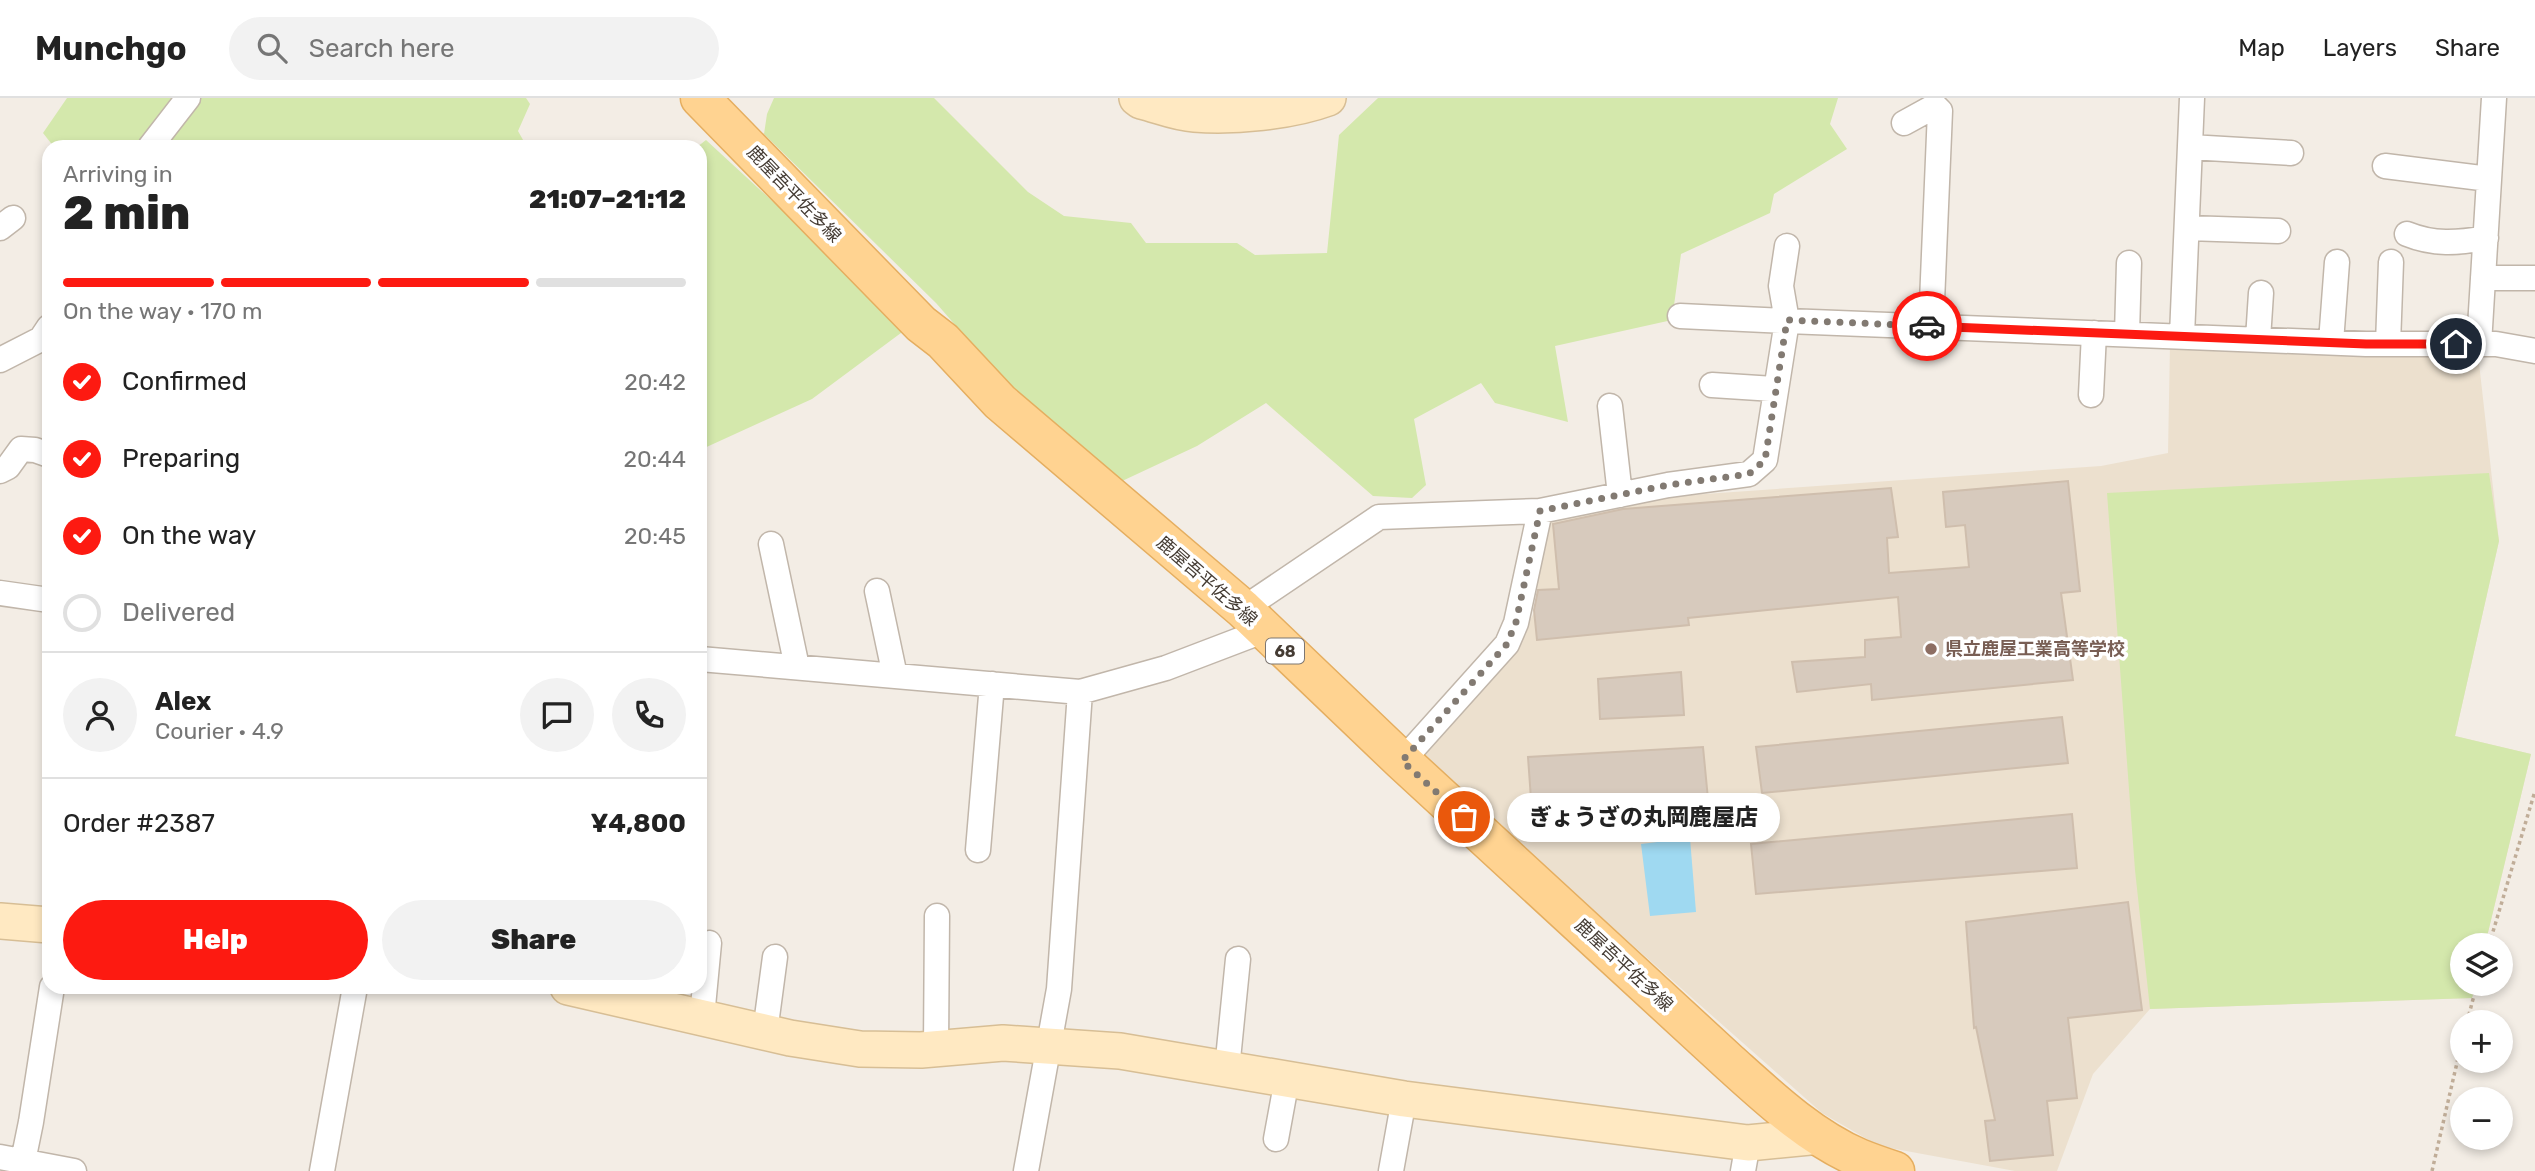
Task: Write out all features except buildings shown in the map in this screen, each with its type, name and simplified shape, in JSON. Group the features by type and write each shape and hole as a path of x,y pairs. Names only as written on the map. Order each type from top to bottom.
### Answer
{"main road":[{"name":"鹿屋吾平佐多線","path":"700,98 921,324 943,341 1000,402 1253,620 1729,1062 1819,1136 1858,1158 1895,1171"}],"street":[{"path":"155,140 188,98"},
{"path":"1137,98 1192,114 1248,113 1313,104 1328,98"},
{"path":"2182,336 2192,98"},
{"path":"2479,344 2494,98"},
{"path":"1904,123 1935,106 1940,111 1931,326"},
{"path":"2190,147 2291,153"},
{"path":"2385,166 2489,179"},
{"path":"2187,228 2278,231"},
{"path":"2407,234 2424,241 2453,243 2486,237"},
{"path":"707,660 1080,692 1166,667 1253,620 1379,517 1540,511 1668,485 1749,474 1765,460 1774,389 1787,320 1781,286 1787,246"},
{"path":"2331,342 2337,262"},
{"path":"2388,344 2391,262"},
{"path":"2127,334 2129,263"},
{"path":"2483,278 2535,278"},
{"path":"2258,339 2261,293"},
{"path":"1680,316 2388,344 2496,344 2535,351"},
{"path":"2091,396 2094,333"},
{"path":"1,356 42,338"},
{"path":"1712,385 1774,389"},
{"path":"1610,406 1620,495"},
{"path":"0,471 8,467 21,449 42,452"},
{"path":"1402,761 1507,644 1516,622 1540,511"},
{"path":"771,544 797,667"},
{"path":"877,591 895,676"},
{"path":"0,593 42,599"},
{"path":"978,850 992,684"},
{"path":"1026,1171 1059,989 1080,692"},
{"path":"936,1048 937,916"},
{"path":"0,921 42,924"},
{"path":"707,964 709,943"},
{"path":"765,1032 775,957"},
{"path":"1227,1069 1238,959"},
{"path":"51,994 15,1163 74,1171"},
{"path":"321,1171 354,994"},
{"path":"599,994 765,1032 860,1049 936,1048 1003,1043 1120,1051 1746,1157 1819,1136"},
{"path":"702,1017 704,994"},
{"path":"1276,1139 1287,1079"},
{"path":"1391,1171 1404,1098"}],"path":[{"path":"2492,933 2535,791"},
{"path":"2432,1171 2455,1073"}],"shaded area":[{"path":"2170,344 2478,354 2499,541 2455,736 2531,754 2488,933 2450,933 2450,996 2472,998 2150,1009 2093,1074 2057,1171 2015,1171 1879,1146 1822,1113 1419,756 1496,675 1534,613 1548,505 2101,466 2168,453"}],"green space":[{"path":"67,98 526,98 530,104 518,131 523,140 48,140 43,133"},
{"path":"774,98 934,98 1028,192 1064,216 1131,223 1146,243 1237,243 1255,255 1327,253 1339,135 1378,98 1838,98 1830,124 1847,149 1774,194 1770,213 1681,254 1672,320 1555,346 1568,422 1495,403 1481,383 1414,419 1426,485 1412,498 1373,496 1266,403 1197,446 1120,482 999,375 936,303 764,134 767,114"},
{"path":"707,141 909,327 812,399 707,447"},
{"path":"2489,473 2499,541 2455,736 2531,754 2488,933 2450,933 2450,996 2472,998 2150,1009 2135,870 2107,493"}],"water":[{"path":"1690,838 1696,912 1650,916 1641,844"}],"way so far":[{"path":"1464,817 1402,761 1507,644 1516,622 1540,511 1668,485 1749,474 1765,460 1774,389 1787,320 1927,326"}],"place":[{"name":"県立鹿屋工業高等学校","path":"1931,649"},
{"name":"ぎょうざの丸岡鹿屋店","path":"1464,817"}],"route":[{"path":"1927,326 2366,344 2456,344"}]}
